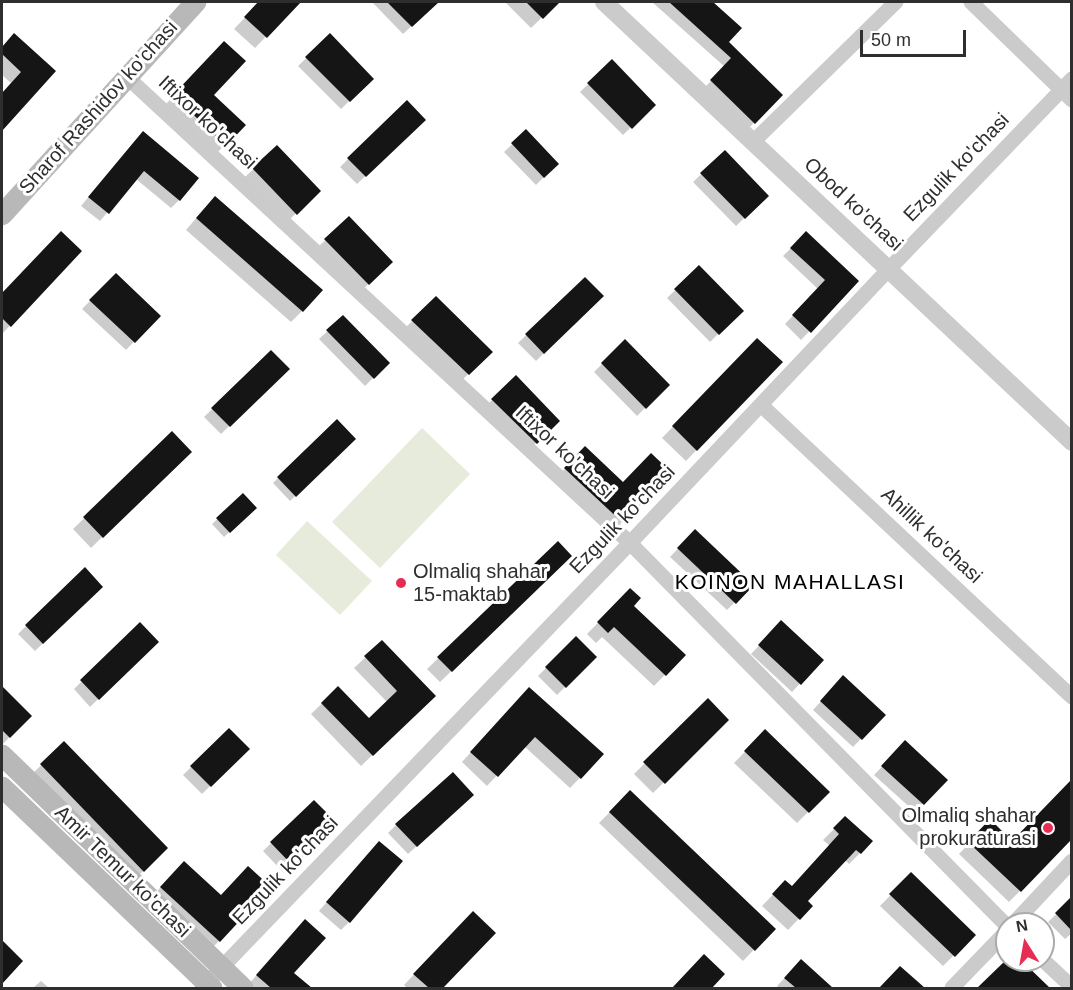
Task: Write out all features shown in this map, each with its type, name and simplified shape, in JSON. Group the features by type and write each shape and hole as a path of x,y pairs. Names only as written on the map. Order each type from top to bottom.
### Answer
{"main road":[{"name":"Sharof Rashidov ko'chasi","path":"2,215 196,2"},
{"name":"Amir Temur ko'chasi","path":"2,755 211,982"},
{"name":"Amir Temur ko'chasi","path":"2,787 211,982 243,988"}],"street":[{"name":"Obod ko'chasi","path":"604,2 1071,442"},
{"path":"753,142 896,2"},
{"path":"971,2 1068,90"},
{"name":"Iftixor ko'chasi","path":"127,78 630,543 995,917"},
{"name":"Ezgulik ko'chasi","path":"211,982 889,269 1068,90"},
{"name":"Ahillik ko'chasi","path":"761,405 1071,697"},
{"path":"1024,912 1071,861"},
{"path":"952,988 995,942"},
{"path":"1055,972 1071,987"}],"green space":[{"path":"422,428 470,474 380,568 332,522"},
{"path":"307,521 372,581 340,615 276,555"}],"building":[{"path":"258,2 301,2 267,38 244,17"},
{"path":"387,2 439,2 412,27"},
{"path":"526,2 560,2 543,19"},
{"path":"669,2 713,2 742,28 729,42 783,95 755,124 710,80 731,58"},
{"path":"14,33 56,71 2,131 2,93 21,72 2,54 2,47"},
{"path":"330,33 374,79 350,102 305,57"},
{"path":"224,41 246,61 214,95 246,125 226,146 173,95"},
{"path":"612,59 656,105 632,129 587,83"},
{"path":"407,100 426,120 366,177 347,158"},
{"path":"526,129 559,164 544,178 511,143"},
{"path":"143,131 199,178 180,201 144,171 109,214 88,197"},
{"path":"277,145 321,191 297,215 252,168"},
{"path":"725,150 769,196 745,219 700,173"},
{"path":"215,196 323,290 303,312 196,218"},
{"path":"349,216 393,262 369,285 324,239"},
{"path":"61,231 82,251 11,327 2,318 2,293"},
{"path":"806,231 859,281 811,333 792,315 825,280 790,248"},
{"path":"699,265 744,311 719,335 674,289"},
{"path":"116,273 161,316 135,343 89,300"},
{"path":"585,277 604,296 544,354 525,334"},
{"path":"436,296 493,352 469,375 411,320"},
{"path":"343,315 390,363 374,379 326,330"},
{"path":"757,338 783,362 697,451 672,426"},
{"path":"625,339 670,385 646,409 601,363"},
{"path":"271,350 290,369 230,427 211,408"},
{"path":"516,375 560,421 537,444 491,399"},
{"path":"337,419 356,439 296,497 277,477"},
{"path":"172,431 192,452 103,538 83,517"},
{"path":"585,446 623,482 651,453 672,473 623,523 564,468"},
{"path":"243,493 257,508 230,533 216,518"},
{"path":"695,529 754,585 736,604 677,548"},
{"path":"558,541 572,556 452,672 437,657"},
{"path":"85,567 103,587 43,644 25,625"},
{"path":"630,588 641,598 634,606 686,655 666,676 614,627 608,633 597,622"},
{"path":"781,620 824,660 801,685 758,645"},
{"path":"140,622 159,642 99,700 80,680"},
{"path":"576,636 597,657 566,688 545,667"},
{"path":"382,640 436,696 373,756 321,703 338,686 369,718 397,691 364,656"},
{"path":"843,675 886,715 862,740 820,701"},
{"path":"2,686 32,716 10,738 2,730"},
{"path":"529,687 604,754 581,779 535,737 498,777 470,752"},
{"path":"708,698 729,720 665,784 643,762"},
{"path":"229,728 250,749 211,787 190,766"},
{"path":"765,729 830,792 809,813 744,751"},
{"path":"905,740 948,780 924,805 881,766"},
{"path":"64,741 168,848 144,872 40,764"},
{"path":"453,772 474,795 417,847 395,824"},
{"name":"Olmaliq shahar prokuraturasi","path":"1071,780 1071,840 1021,892 968,842 990,819 1012,841"},
{"path":"630,790 776,929 755,951 609,812"},
{"path":"314,800 337,823 293,866 270,842"},
{"path":"845,816 873,841 861,854 856,850 808,901 813,906 800,920 772,894 785,880 792,886 839,834 833,828"},
{"path":"379,841 403,861 350,923 326,902"},
{"path":"184,861 221,895 248,866 271,887 220,942 160,887"},
{"path":"911,872 976,935 955,957 889,894"},
{"path":"1071,897 1071,930 1055,913"},
{"path":"473,911 496,933 443,988 429,988 413,974"},
{"path":"305,919 326,938 294,973 312,988 271,988 256,975"},
{"path":"2,940 23,961 2,984"},
{"path":"704,954 725,974 712,988 672,988"},
{"path":"801,959 833,988 796,988 784,978"},
{"path":"900,966 925,988 879,988"},
{"path":"995,971 1033,972 1050,988 977,988"}],"place":[{"name":"Olmaliq shahar 15-maktab","path":"401,583"},
{"name":"Olmaliq shahar prokuraturasi","path":"1048,828"}],"district":[{"name":"KOINON MAHALLASI","path":"790,583"}]}
